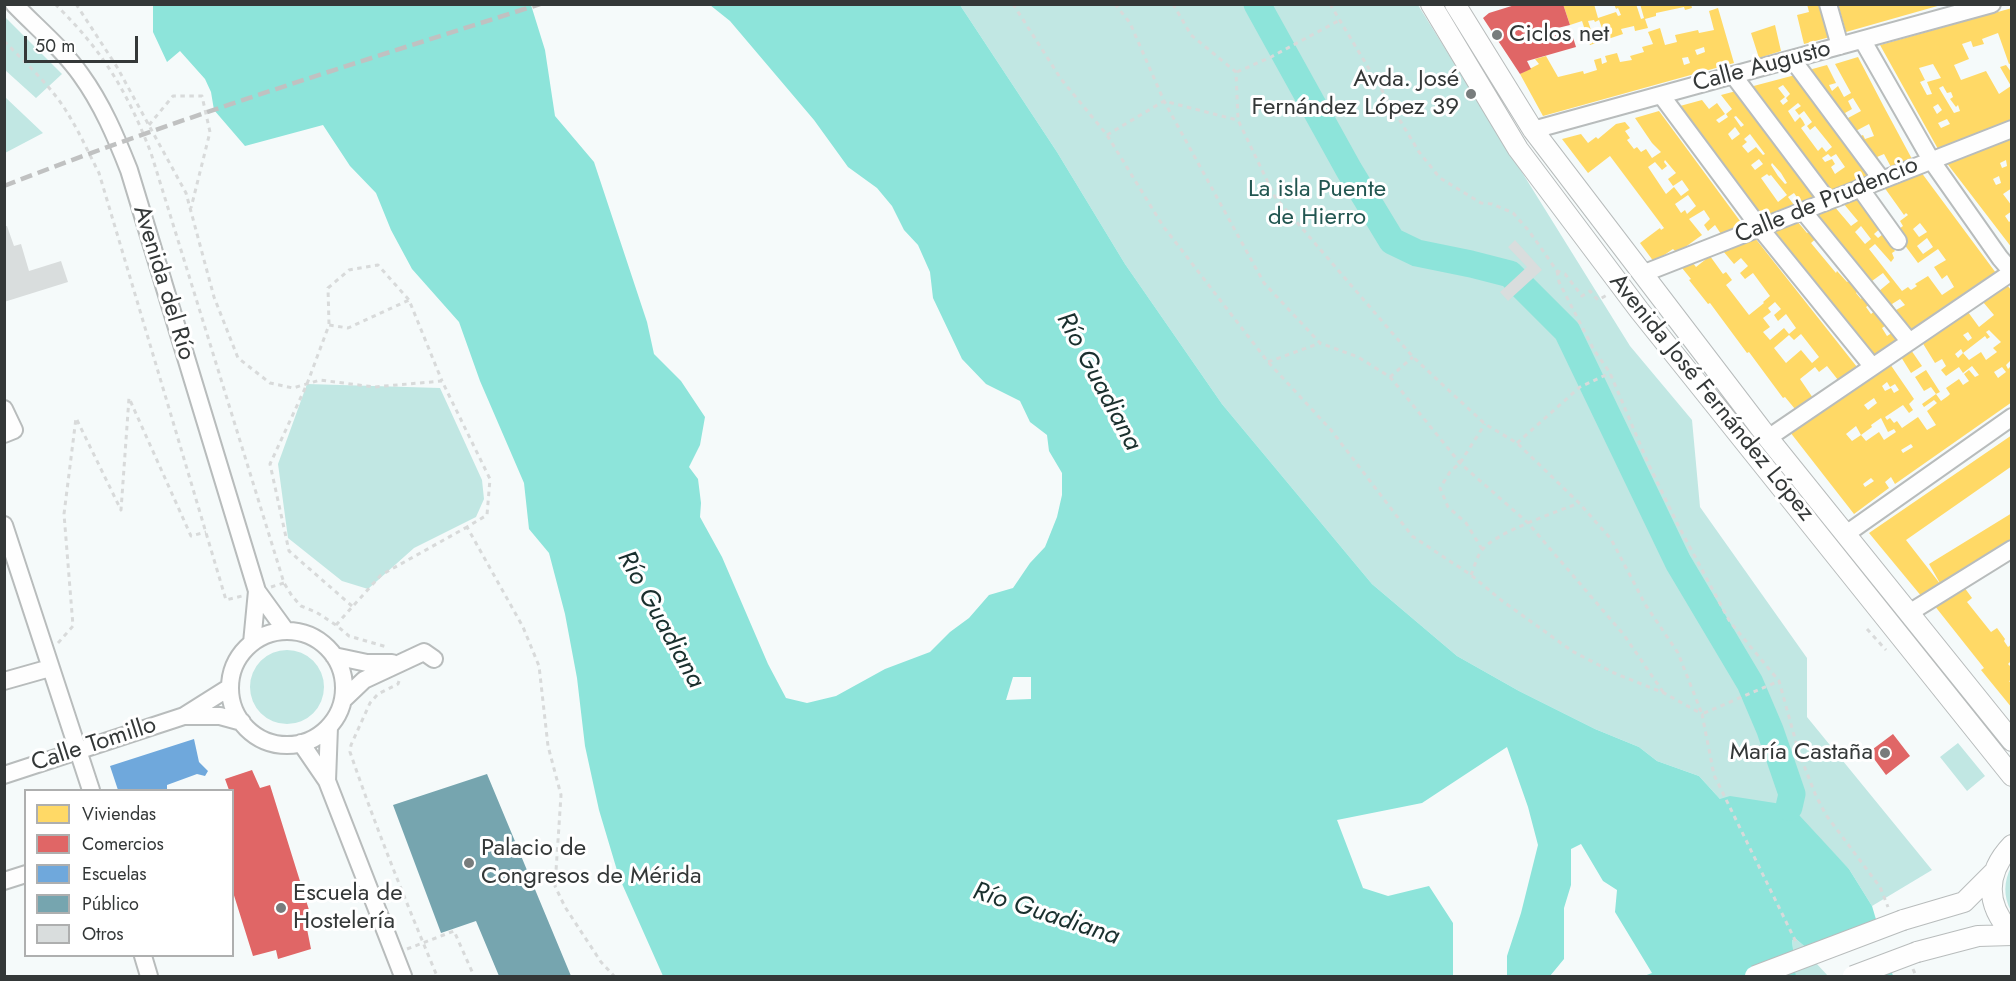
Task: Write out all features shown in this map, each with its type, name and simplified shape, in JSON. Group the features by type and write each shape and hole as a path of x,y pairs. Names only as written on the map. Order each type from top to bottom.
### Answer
{"main road":[{"name":"Avenida José Fernández López","path":"1431,4 1518,148 1625,291 2012,776"},
{"name":"Avenida José Fernández López","path":"1459,6 1533,130 1768,438 2012,741"},
{"path":"1755,976 1903,920 1964,902 1993,873 2002,855 2012,845"},
{"path":"1993,873 1991,890 1994,908 2002,923 2012,934"},
{"path":"1853,976 1917,952 1978,936 2012,934"}],"street":[{"name":"Avenida del Río","path":"14,4 81,74 112,129 129,170 256,591 286,631"},
{"path":"1828,4 1840,46"},
{"name":"Calle Augusto","path":"1533,130 1992,4"},
{"path":"1768,438 2012,272 1931,160 1863,41"},
{"path":"1792,59 1882,180"},
{"path":"1733,75 1828,201"},
{"path":"1661,95 1760,228 1872,366"},
{"name":"Calle de Prudencio","path":"1642,274 2012,129"},
{"path":"1860,188 1898,240"},
{"path":"1803,211 1909,341"},
{"path":"4,409 14,430 4,434"},
{"path":"1846,534 2012,417"},
{"path":"4,525 92,789"},
{"path":"1909,613 2012,549"},
{"name":"Avenida del Río","path":"252,643 256,591"},
{"path":"286,631 304,633 321,642 334,656 341,669 344,685 343,700 338,714 329,727 316,737 288,745 275,743 251,732 233,706 230,687 233,670 240,655 252,643 268,634 286,631"},
{"path":"343,700 364,680 396,663 424,652 434,659"},
{"path":"334,656 367,663 396,663"},
{"path":"4,681 48,663"},
{"name":"Calle Tomillo","path":"4,775 184,716 230,687"},
{"name":"Calle Tomillo","path":"184,716 220,716 242,722"},
{"path":"327,781 329,727"},
{"path":"301,743 327,781 403,976"},
{"path":"4,881 24,875"},
{"path":"143,957 149,976"}],"path":[{"path":"55,4 92,43 116,77 136,113 155,164 284,583 301,606 336,624 349,636 390,647 401,673 398,684 378,694 370,703 350,752 422,943 437,976"},
{"path":"76,4 117,67 186,193 214,297 238,358 270,383 293,388 320,380 374,387 442,381"},
{"path":"1013,4 1061,79 1107,135 1164,226 1268,362 1331,430 1412,536 1471,576 1572,651 1614,673 1664,693 1702,714"},
{"path":"1116,4 1130,23 1164,100 1264,283 1320,343 1358,357 1390,377 1460,463 1528,523 1624,635 1664,693"},
{"path":"1173,4 1191,35 1236,72 1238,120 1275,197 1413,357 1485,424 1517,443 1579,503 1611,539 1645,604 1678,653 1702,714 1714,775 1798,946"},
{"path":"1330,4 1419,152 1440,178 1481,203 1492,204 1513,213 1529,231 1557,271 1559,282 1594,350 1611,373 1653,474 1730,622 1779,681 1799,753 1816,796 1826,815 1880,887"},
{"path":"1236,72 1271,57 1340,20"},
{"path":"4,41 44,81 59,100 77,129 99,173 226,600"},
{"path":"149,125 173,96 202,96 210,132 190,210"},
{"path":"1107,135 1164,100 1238,120"},
{"path":"336,624 381,575 487,515 490,479 442,381 409,300 378,265 349,270 328,288 329,325 307,384 270,464 288,551 352,606"},
{"path":"1557,271 1565,274 1582,296 1590,291 1598,300 1606,295 1613,304"},
{"path":"329,325 348,328 409,300"},
{"path":"1268,362 1320,343"},
{"path":"1390,377 1413,357"},
{"path":"1517,443 1580,387 1611,373"},
{"path":"48,663 73,626 64,514 76,418 122,510 129,398 191,536 206,532"},
{"path":"1482,549 1466,523 1448,507 1440,488 1450,472 1460,463 1485,424"},
{"path":"1471,576 1482,549 1528,523 1579,503"},
{"path":"467,528 523,627 539,666 548,746 561,795 555,886 565,907 601,962 614,976"},
{"path":"1867,629 1886,650"},
{"path":"1702,714 1779,681"},
{"path":"394,953 454,931 474,976"}],"green space":[{"name":"La isla Puente de Hierro","path":"960,5 1418,5 1630,346 1692,420 1700,507 1807,658 1807,717 1932,870 1872,906 1849,869 1789,807 1720,799 1699,776 1657,761 1639,747 1595,729 1519,691 1457,656 1372,584 1222,404 1125,264 1057,152"},
{"path":"5,17 62,74 36,98 5,70"},
{"path":"5,97 43,133 4,153"},
{"path":"307,384 440,388 482,480 484,499 476,517 414,548 368,589 342,581 288,538 278,464"},
{"path":"280,650 294,650 308,656 318,666 324,680 322,701 308,718 294,724 280,724 266,718 256,708 250,694 250,680 256,666 266,656"},
{"path":"1958,743 1985,776 1967,791 1940,757"},
{"path":"2011,867 2011,911 2005,889"},
{"path":"1796,939 1832,976 1796,976 1792,940"}],"water":[{"name":"Río Guadiana","path":"153,5 531,5 545,50 555,116 594,162 647,322 654,354 681,381 705,417 700,445 689,467 698,479 700,517 722,557 768,664 786,698 807,703 836,696 885,669 930,652 950,632 969,618 989,595 1013,588 1030,563 1045,547 1057,517 1062,495 1062,473 1049,451 1047,435 1030,422 1020,401 986,384 962,359 933,298 930,272 918,245 904,230 892,206 877,188 848,167 814,120 730,21 710,5 960,5 1057,152 1125,264 1222,404 1372,584 1457,656 1519,691 1595,729 1639,747 1657,761 1699,776 1720,799 1730,796 1789,807 1849,869 1872,906 1893,976 1832,976 1796,939 1792,940 1796,976 1644,976 1652,973 1615,912 1617,890 1603,881 1581,844 1571,849 1571,885 1564,908 1564,959 1550,976 1507,976 1507,956 1521,913 1538,845 1528,807 1507,747 1422,803 1337,820 1363,888 1388,896 1429,886 1453,923 1453,976 663,976 619,877 599,810 585,746 577,678 565,614 549,553 529,529 524,483 480,381 459,322 412,269 391,230 376,193 350,166 323,125 245,146 214,110 211,92 205,79 180,51 167,62 153,32","holes":["1013,677 1031,677 1031,699 1006,700"]}],"pier":[{"path":"1880,920 1895,971 1879,976 1828,976 1803,949"}],"building: Viviendas":[{"path":"1563,4 1594,4 1598,18 1616,12 1618,16 1621,15 1614,4 1636,4 1641,19 1644,18 1640,4 1691,4 1692,8 1685,10 1684,7 1656,13 1656,16 1645,19 1648,28 1635,31 1634,26 1621,29 1623,34 1590,45 1582,21 1570,25","holes":["1594,20 1595,22 1599,20 1603,31 1592,33 1588,21"]},
{"path":"1807,4 1820,4 1830,37 1804,44 1797,15 1809,12"},
{"path":"1838,4 1902,4 1902,6 1908,4 1941,5 1846,32"},
{"path":"1718,8 1734,63 1543,116 1520,74 1539,64 1535,59 1546,56 1558,77 1597,70 1594,60 1601,58 1602,64 1607,62 1605,56 1617,53 1620,62 1632,60 1630,56 1644,52 1642,47 1653,44 1648,32 1660,28 1665,45 1677,42 1675,35 1698,30 1699,33 1714,30 1709,11","holes":["1704,47 1705,52 1697,55 1695,50","1688,57 1690,63 1684,65 1682,58"]},
{"path":"2012,8 2012,63 2009,64 1998,33 1982,39 1984,44 1973,47 1971,41 1962,44 1969,59 1954,65 1961,80 1986,71 1999,94 2011,86 2000,67 2006,65 2012,73 2012,119 1938,149 1880,45","holes":["1933,64 1941,78 1927,82 1932,94 1927,95 1920,82 1925,80 1919,68","1943,86 1947,93 1951,92 1953,97 1950,99 1956,107 1958,105 1960,111 1954,113 1939,88","1938,104 1942,110 1937,114 1933,107","1947,119 1950,124 1941,128 1938,123"]},
{"path":"1775,25 1781,51 1759,58 1751,33"},
{"path":"1858,57 1912,159 1891,167 1884,154 1873,162 1856,138 1863,135 1865,139 1874,136 1869,124 1852,133 1848,118 1861,111 1853,98 1848,101 1852,109 1845,113 1847,116 1840,119 1805,71 1827,65 1836,83 1829,85 1832,91 1838,86 1844,97 1851,93 1835,64"},
{"path":"1799,74 1873,173 1826,193 1746,88","holes":["1783,85 1790,94 1786,98 1788,101 1783,105 1780,101 1785,97 1778,88","1798,103 1801,106 1795,110 1799,115 1804,111 1812,122 1807,126 1810,130 1815,126 1832,147 1826,152 1822,147 1818,151 1801,128 1805,125 1800,117 1795,122 1788,111","1828,154 1831,157 1836,154 1845,167 1835,174 1831,167 1835,164 1832,159 1825,162 1822,158"]},
{"path":"1740,90 1820,195 1801,203 1794,193 1788,197 1794,205 1763,218 1680,106 1702,100 1709,109 1717,103 1725,114 1716,120 1719,123 1728,117 1726,114 1732,109 1721,95","holes":["1736,116 1744,125 1741,127 1734,117","1735,127 1740,134 1732,140 1728,134","1750,134 1765,154 1763,155 1756,147 1748,153 1742,146 1747,142 1744,139","1759,159 1763,164 1755,170 1751,165","1772,163 1787,183 1785,184 1771,165","1767,174 1771,175 1787,195 1778,202 1761,178"]},
{"path":"1659,111 1743,225 1721,234 1715,225 1708,231 1704,225 1710,219 1704,210 1689,219 1702,235 1677,253 1673,249 1654,262 1640,243 1660,228 1661,230 1664,228 1610,156 1588,173 1562,139 1581,134 1588,143 1596,137 1598,139 1616,124 1625,122 1630,128 1625,131 1630,138 1627,140 1634,149 1637,147 1641,152 1646,149 1652,158 1661,152 1635,118","holes":["1665,160 1676,173 1668,179 1673,186 1682,180 1689,190 1681,196 1674,187 1666,194 1648,167 1655,162 1662,170 1667,166","1688,195 1696,206 1687,214 1685,210 1681,213 1675,204"]},
{"path":"2012,136 2012,188 2003,194 2012,206 2012,211 2005,216 2009,222 2012,220 2012,248 1946,162","holes":["2006,160 2007,166 2002,168 2000,163","1999,176 2001,183 1996,185 1993,179"]},
{"path":"1921,172 1996,273 1907,333 1813,214 1834,206 1851,226 1858,221 1843,203 1860,196 1883,226 1874,234 1878,238 1887,231 1895,251 1892,253 1894,258 1891,262 1875,244 1869,249 1902,291 1908,287 1911,290 1917,286 1915,284 1928,276 1942,295 1954,287 1947,275 1942,279 1934,267 1946,260 1938,249 1918,263 1895,232 1903,226 1900,221 1908,215 1906,213 1904,215 1884,187","holes":["1920,223 1927,232 1919,237 1913,229","1861,226 1871,239 1865,244 1855,232","1927,238 1933,247 1923,254 1917,246","1883,273 1890,282 1879,291 1872,281","1900,299 1905,305 1896,310 1892,304"]},
{"path":"1797,221 1807,233 1814,229 1819,236 1811,243 1836,273 1837,271 1847,282 1853,278 1858,291 1856,293 1861,299 1865,294 1872,303 1866,307 1871,314 1877,309 1889,323 1882,328 1887,336 1895,331 1900,338 1874,356 1774,230"},
{"path":"1755,238 1857,367 1838,380 1827,366 1819,372 1815,367 1800,379 1813,398 1795,409 1785,397 1783,398 1710,303 1708,304 1689,280 1691,279 1682,268 1693,263 1696,267 1710,256 1723,274 1726,272 1732,280 1726,285 1749,315 1770,296 1753,273 1745,279 1740,273 1748,266 1741,258 1734,264 1723,251","holes":["1775,302 1781,309 1774,315 1778,321 1786,314 1796,328 1789,334 1784,328 1770,340 1763,332 1770,327 1763,318 1771,312 1768,308","1801,334 1819,357 1812,363 1801,350 1786,363 1774,348 1789,335 1794,340"]},
{"path":"2007,285 2012,291 2012,359 2006,365 2008,369 2012,365 2012,402 1895,484 1891,477 1885,482 1889,488 1854,514 1790,432 1890,364 1914,399 1909,404 1913,410 1909,413 1903,405 1885,417 1887,420 1890,418 1894,423 1897,421 1902,428 1918,417 1927,430 1936,425 1927,411 1937,403 1934,400 1924,407 1922,404 1936,394 1941,401 1950,394 1946,388 1959,379 1963,385 1969,381 1964,374 1969,370 1975,377 1979,375 1972,366 1963,373 1959,367 1946,376 1941,370 1946,366 1942,359 1935,363 1922,342 1968,312 1979,327 1994,315 1983,302","holes":["1989,330 2001,342 1993,348 1997,352 1986,360 1981,352 1969,360 1963,353 1985,336 1987,339 1990,337 1986,332","1968,332 1972,338 1968,341 1963,335","1961,349 1963,353 1958,358 1955,354","2002,367 2006,372 1998,378 1994,372","1887,382 1890,387 1895,384 1899,390 1894,393 1891,388 1885,391 1882,386","1874,398 1877,403 1868,410 1864,405","1881,418 1888,432 1894,429 1896,432 1884,440 1879,432 1866,441 1861,435 1872,427 1871,425","1856,426 1861,435 1852,441 1846,434","1911,444 1913,447 1903,453 1901,450","1871,478 1874,481 1865,487 1863,484"]},
{"path":"1911,350 1922,366 1911,373 1901,357"},
{"path":"1926,370 1940,392 1936,394 1931,387 1924,391 1915,377"},
{"path":"2012,435 2012,466 1906,540 1941,585 1922,597 1869,533"},
{"path":"2012,513 2012,542 1941,585 1929,564"},
{"path":"1964,587 1972,598 1967,602 1991,632 1997,628 2008,647 2012,644 2012,660 2008,664 2012,668 2012,680 2009,681 2012,684 2012,708 1981,670 1984,668 1934,605"}],"building: Comercios":[{"path":"1518,4 1563,4 1570,25 1533,34 1535,41 1571,31 1576,47 1527,61 1531,69 1520,74 1483,18 1489,13"},
{"path":"1893,734 1910,756 1886,775 1869,752"},
{"path":"252,770 260,788 270,785 314,926 307,929 311,949 278,959 276,950 253,956 234,895 234,789 229,789 225,779"}],"building: Escuelas":[{"path":"194,739 199,762 208,771 205,776 197,774 167,785 167,789 118,789 110,766"}],"building: Público":[{"name":"Palacio de Congresos de Mérida","path":"487,774 571,976 499,976 476,921 441,933 393,805"}],"building: Otros":[{"path":"4,226 7,226 14,246 21,244 29,271 61,261 68,282 4,302"},
{"path":"1515,240 1542,270 1508,301 1500,292 1527,267 1508,247"}],"waterway":[{"path":"1257,4 1349,170 1392,241 1417,253 1510,274 1567,331 1678,562 1750,683 1770,730 1792,794 1789,807"}],"railway":[{"path":"4,186 203,113 540,4"}],"place":[{"name":"Ciclos net","path":"1497,35"},
{"name":"Avda. José Fernández López 39","path":"1471,94"},
{"name":"María Castaña","path":"1885,753"},
{"name":"Palacio de Congresos de Mérida","path":"469,863"},
{"name":"Escuela de Hostelería","path":"281,908"}]}
